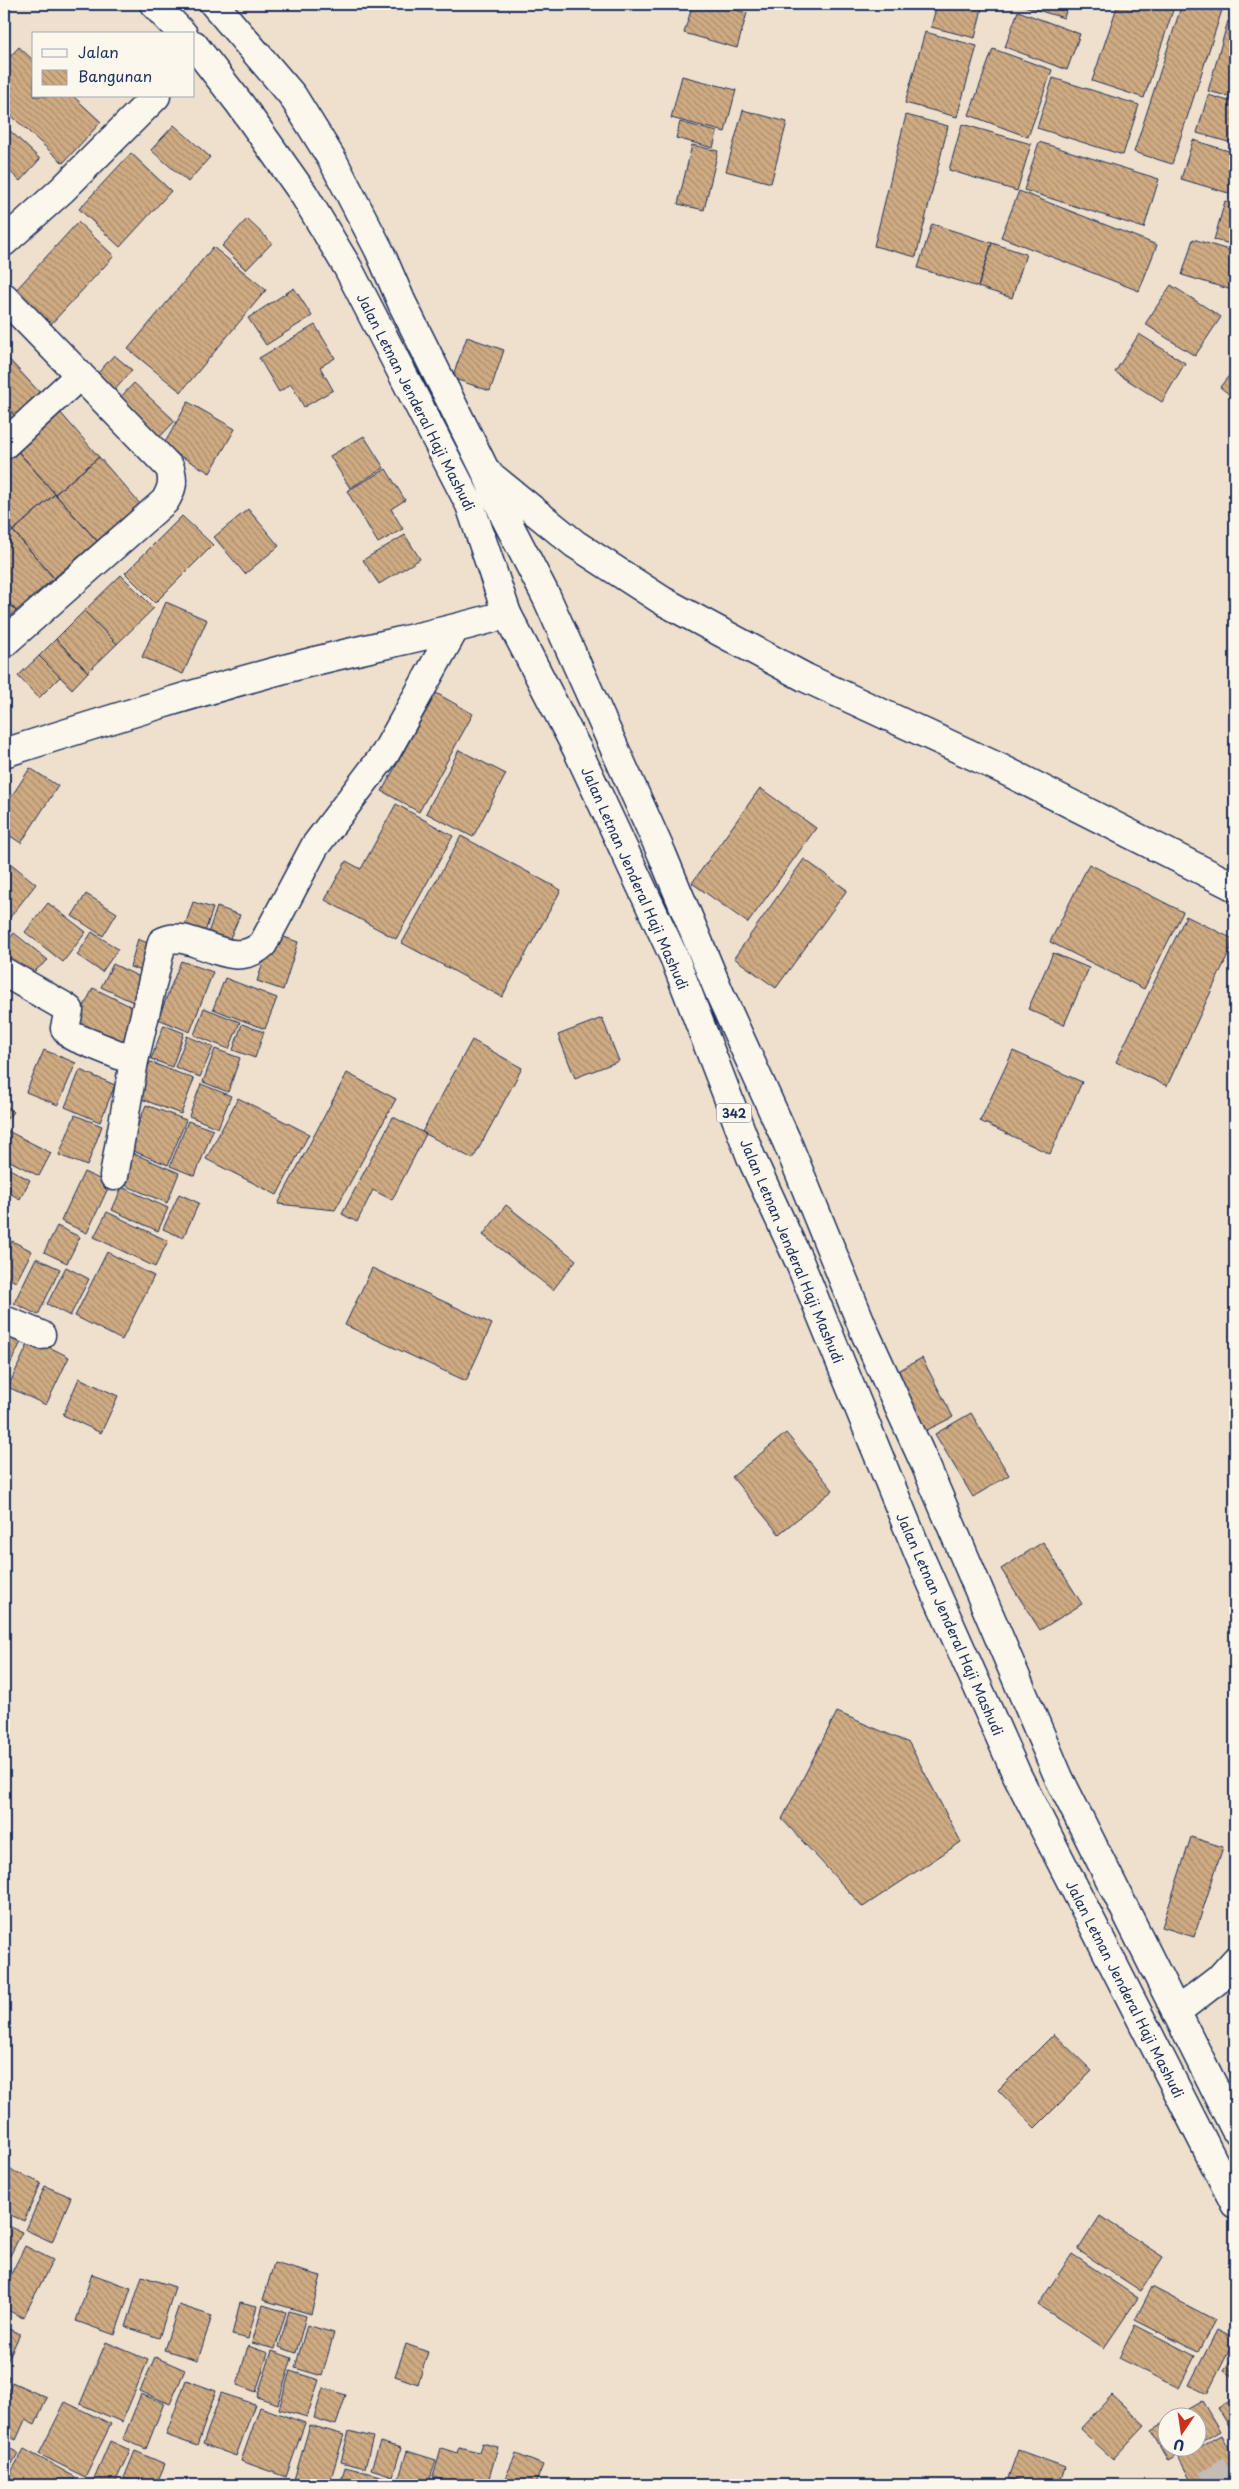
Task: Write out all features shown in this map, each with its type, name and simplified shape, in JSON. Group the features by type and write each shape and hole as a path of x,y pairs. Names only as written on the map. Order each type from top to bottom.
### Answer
{"main road":[{"name":"Jalan Letnan Jenderal Haji Mashudi","path":"154,4 179,32"},
{"name":"Jalan Letnan Jenderal Haji Mashudi","path":"214,4 292,94 333,161 379,250 402,303 486,472 505,518 547,598 618,752 720,994 787,1142 866,1335 925,1464 1059,1778 1235,2129"},
{"name":"Jalan Letnan Jenderal Haji Mashudi","path":"195,51 303,193 348,268 470,505 507,614 576,749 674,957 751,1157 799,1261 886,1477 1017,1775 1235,2204"},
{"path":"4,242 62,190 154,98"},
{"path":"4,297 170,468 172,489 165,501 4,643"},
{"path":"4,445 80,376"},
{"path":"486,472 575,544 663,601 806,678 1002,769 1235,887"},
{"path":"4,753 152,707 311,662 454,630 507,614"},
{"path":"114,1176 134,1060 162,942 174,938 240,956 255,952 263,944 315,846 385,754 454,630"},
{"path":"4,972 66,1007 69,1010 69,1016 66,1028 72,1036 134,1060"},
{"path":"4,1320 41,1335"},
{"path":"886,1477 925,1464"},
{"path":"1176,2012 1219,1979 1235,1961"}],"building":[{"path":"693,4 716,4 747,13 737,48 684,33"},
{"path":"937,4 983,4 975,38 931,27"},
{"path":"1017,4 1068,4 1064,18"},
{"path":"1118,4 1175,4 1144,98 1092,81"},
{"path":"1182,4 1224,4 1172,164 1134,152"},
{"path":"1232,4 1235,4 1235,19 1229,17"},
{"path":"1018,11 1080,34 1067,70 1005,47"},
{"path":"1228,21 1235,23 1235,98 1208,91"},
{"path":"925,32 977,46 957,117 905,103"},
{"path":"19,47 32,59 32,98 75,98 101,122 63,163 4,109 4,63"},
{"path":"993,49 1052,70 1028,137 969,115"},
{"path":"682,76 736,90 725,132 671,118"},
{"path":"1053,78 1139,105 1123,155 1037,128"},
{"path":"1208,95 1235,103 1235,144 1197,133"},
{"path":"743,110 787,122 771,183 726,171"},
{"path":"906,115 948,126 916,257 874,246"},
{"path":"680,122 717,132 713,148 676,138"},
{"path":"962,124 1031,144 1017,191 949,170"},
{"path":"4,125 40,159 20,181 4,166"},
{"path":"174,125 210,157 188,182 151,150"},
{"path":"1193,140 1235,153 1235,195 1181,179"},
{"path":"1039,142 1159,179 1144,228 1024,190"},
{"path":"692,145 718,151 704,210 678,204"},
{"path":"131,153 171,191 120,247 79,209"},
{"path":"1019,191 1157,245 1139,291 1001,237"},
{"path":"1225,201 1235,204 1235,245 1214,240"},
{"path":"247,219 272,243 246,270 222,246"},
{"path":"78,222 114,256 51,324 15,291"},
{"path":"932,224 992,243 978,287 918,268"},
{"path":"1193,239 1235,252 1235,291 1182,275"},
{"path":"992,243 1026,254 1012,298 978,287"},
{"path":"213,247 266,290 181,392 128,349"},
{"path":"1171,285 1221,317 1195,356 1145,324"},
{"path":"294,288 312,316 266,345 248,318"},
{"path":"315,325 335,358 320,367 333,390 304,407 291,384 279,392 259,358"},
{"path":"1139,334 1185,363 1162,402 1115,372"},
{"path":"467,337 504,350 490,391 452,378"},
{"path":"4,354 42,395 17,418 4,404"},
{"path":"114,355 132,370 108,398 90,382"},
{"path":"1235,368 1235,399 1220,387"},
{"path":"134,383 175,421 155,442 114,404"},
{"path":"188,402 235,429 210,473 163,446"},
{"path":"4,404 17,418 4,431"},
{"path":"59,411 99,457 55,494 16,449"},
{"path":"364,436 384,468 350,488 330,456"},
{"path":"16,449 55,494 13,531 4,521 4,459"},
{"path":"99,457 140,504 97,541 55,494"},
{"path":"386,469 405,500 391,509 403,529 378,543 347,491"},
{"path":"55,494 97,541 54,578 13,531"},
{"path":"248,509 279,546 245,574 214,537"},
{"path":"182,516 213,545 155,603 125,573"},
{"path":"4,521 13,531 4,539"},
{"path":"13,531 54,578 16,611 4,597 4,539"},
{"path":"405,535 420,559 379,584 363,560"},
{"path":"121,575 154,608 117,644 84,611"},
{"path":"4,597 16,611 4,621"},
{"path":"166,602 207,620 183,674 142,657"},
{"path":"84,611 117,644 88,672 56,639"},
{"path":"56,639 88,672 72,689 39,656"},
{"path":"39,656 60,677 39,698 18,676"},
{"path":"436,693 473,714 419,812 382,791"},
{"path":"459,750 506,774 473,837 426,813"},
{"path":"30,768 58,786 21,843 4,832 4,808"},
{"path":"760,788 816,828 748,923 692,883"},
{"path":"396,804 453,836 396,939 325,900 346,861 361,869"},
{"path":"461,836 561,890 502,997 402,943"},
{"path":"4,858 36,884 4,925"},
{"path":"804,859 847,890 776,988 734,958"},
{"path":"1089,864 1183,912 1144,989 1050,942"},
{"path":"86,894 117,913 103,936 72,916"},
{"path":"193,902 213,908 201,944 181,937"},
{"path":"48,903 86,932 63,962 25,932"},
{"path":"217,907 240,915 225,950 204,945"},
{"path":"1186,916 1235,940 1167,1086 1116,1062"},
{"path":"92,932 118,949 102,972 77,955"},
{"path":"14,933 48,960 25,979 4,969 4,946"},
{"path":"273,933 298,942 283,990 257,981"},
{"path":"138,939 159,948 152,974 130,967"},
{"path":"1053,953 1089,968 1064,1025 1028,1009"},
{"path":"181,961 213,972 190,1032 158,1019"},
{"path":"113,964 148,981 137,1004 101,987"},
{"path":"225,978 277,998 265,1029 213,1009"},
{"path":"93,988 140,1011 123,1048 75,1025"},
{"path":"204,1008 240,1022 229,1049 194,1035"},
{"path":"602,1018 619,1061 575,1078 558,1035"},
{"path":"242,1024 264,1032 255,1058 233,1050"},
{"path":"164,1025 184,1033 172,1067 151,1059"},
{"path":"187,1036 213,1047 200,1077 175,1067"},
{"path":"472,1040 522,1068 473,1159 422,1132"},
{"path":"215,1049 240,1058 228,1092 203,1082"},
{"path":"44,1050 76,1063 58,1105 26,1092"},
{"path":"1013,1051 1082,1082 1050,1154 980,1121"},
{"path":"150,1062 194,1079 181,1114 136,1097"},
{"path":"80,1070 115,1085 100,1122 65,1107"},
{"path":"347,1073 396,1099 335,1210 278,1204"},
{"path":"201,1084 231,1096 218,1128 189,1116"},
{"path":"238,1098 309,1134 277,1195 206,1159"},
{"path":"4,1103 13,1112 4,1122"},
{"path":"146,1105 186,1120 168,1165 128,1149"},
{"path":"75,1115 102,1126 87,1166 59,1155"},
{"path":"393,1117 426,1134 392,1200 373,1190 357,1222 342,1214"},
{"path":"188,1121 213,1130 195,1176 170,1166"},
{"path":"4,1129 51,1153 39,1176 4,1158"},
{"path":"132,1153 179,1173 167,1203 120,1183"},
{"path":"4,1166 30,1180 20,1199 4,1190"},
{"path":"84,1172 110,1184 87,1233 61,1221"},
{"path":"122,1187 168,1208 158,1231 112,1210"},
{"path":"179,1194 199,1203 183,1238 163,1229"},
{"path":"506,1205 576,1260 553,1290 483,1235"},
{"path":"107,1212 168,1241 155,1267 94,1237"},
{"path":"57,1226 80,1237 67,1263 44,1252"},
{"path":"12,1241 32,1251 16,1282 4,1276 4,1258"},
{"path":"107,1252 154,1276 122,1340 75,1316"},
{"path":"36,1258 60,1269 38,1315 14,1303"},
{"path":"66,1267 89,1279 70,1316 47,1304"},
{"path":"372,1268 492,1324 466,1381 345,1325"},
{"path":"4,1334 21,1342 4,1377"},
{"path":"31,1338 69,1357 46,1405 8,1387"},
{"path":"922,1358 953,1417 925,1431 894,1373"},
{"path":"79,1378 118,1396 101,1433 63,1415"},
{"path":"971,1413 1009,1475 973,1497 935,1434"},
{"path":"786,1433 833,1490 779,1534 732,1477"},
{"path":"1043,1542 1082,1604 1040,1630 1001,1569"},
{"path":"837,1712 909,1743 961,1842 863,1907 782,1819"},
{"path":"1191,1837 1223,1847 1194,1937 1162,1927"},
{"path":"1054,2034 1092,2071 1035,2128 998,2090"},
{"path":"4,2167 41,2183 24,2221 4,2212"},
{"path":"45,2186 71,2197 52,2242 26,2230"},
{"path":"1100,2216 1163,2257 1141,2291 1078,2250"},
{"path":"4,2224 22,2232 10,2256 4,2253"},
{"path":"25,2246 53,2260 23,2318 4,2308 4,2288"},
{"path":"1072,2254 1138,2298 1104,2348 1038,2305"},
{"path":"274,2263 321,2276 311,2314 263,2300"},
{"path":"92,2274 131,2288 115,2335 76,2321"},
{"path":"142,2276 175,2287 159,2338 126,2327"},
{"path":"1152,2287 1215,2320 1198,2352 1135,2320"},
{"path":"240,2302 257,2306 248,2339 232,2335"},
{"path":"179,2305 212,2316 198,2360 164,2350"},
{"path":"263,2305 286,2312 275,2349 252,2343"},
{"path":"289,2311 306,2316 296,2353 279,2347"},
{"path":"307,2325 334,2333 322,2376 295,2368"},
{"path":"1135,2325 1195,2356 1179,2388 1119,2358"},
{"path":"4,2327 20,2334 4,2368"},
{"path":"1217,2330 1235,2339 1207,2394 1189,2385"},
{"path":"106,2342 148,2360 122,2422 80,2404"},
{"path":"406,2344 428,2352 418,2384 395,2376"},
{"path":"248,2346 268,2353 256,2392 237,2385"},
{"path":"272,2351 292,2358 278,2404 257,2397"},
{"path":"1235,2355 1235,2378 1224,2371"},
{"path":"155,2357 185,2370 170,2404 140,2391"},
{"path":"290,2371 319,2380 307,2417 279,2409"},
{"path":"4,2374 10,2377 4,2389"},
{"path":"186,2380 216,2391 197,2446 166,2435"},
{"path":"12,2382 47,2398 35,2425 25,2420 16,2440 4,2434 4,2400"},
{"path":"323,2388 346,2395 336,2425 314,2418"},
{"path":"221,2393 255,2404 236,2456 203,2444"},
{"path":"141,2394 164,2403 146,2449 123,2439"},
{"path":"1112,2395 1145,2425 1113,2459 1080,2429"},
{"path":"1235,2398 1235,2423 1229,2426 1218,2408"},
{"path":"1202,2401 1205,2406 1193,2406"},
{"path":"65,2402 111,2424 85,2477 39,2454"},
{"path":"260,2407 305,2423 286,2477 241,2461"},
{"path":"1206,2408 1220,2431 1206,2439"},
{"path":"310,2425 344,2435 329,2485 293,2483"},
{"path":"1156,2428 1156,2440 1151,2431"},
{"path":"349,2431 373,2437 365,2468 341,2462"},
{"path":"1222,2435 1235,2460 1235,2485 1193,2485 1179,2458 1183,2456 1206,2456 1206,2444"},
{"path":"110,2441 130,2450 114,2485 97,2485 92,2483"},
{"path":"380,2442 401,2448 393,2476 371,2469"},
{"path":"482,2443 498,2447 487,2485 460,2485 433,2477 441,2448 457,2453 459,2447 479,2452"},
{"path":"4,2445 18,2453 4,2478"},
{"path":"24,2449 75,2477 71,2485 9,2485 5,2483"},
{"path":"1018,2450 1065,2467 1059,2485 1029,2485 1008,2478"},
{"path":"135,2451 165,2464 156,2485 140,2485 124,2478"},
{"path":"407,2451 436,2460 428,2485 397,2485"},
{"path":"516,2454 543,2465 536,2482 543,2485 502,2485"},
{"path":"1165,2456 1177,2456 1168,2461"},
{"path":"345,2467 388,2478 387,2485 340,2485"},
{"path":"434,2481 448,2485 433,2485"}],"tunnel":[{"path":"1207,2485 1235,2466"}]}
